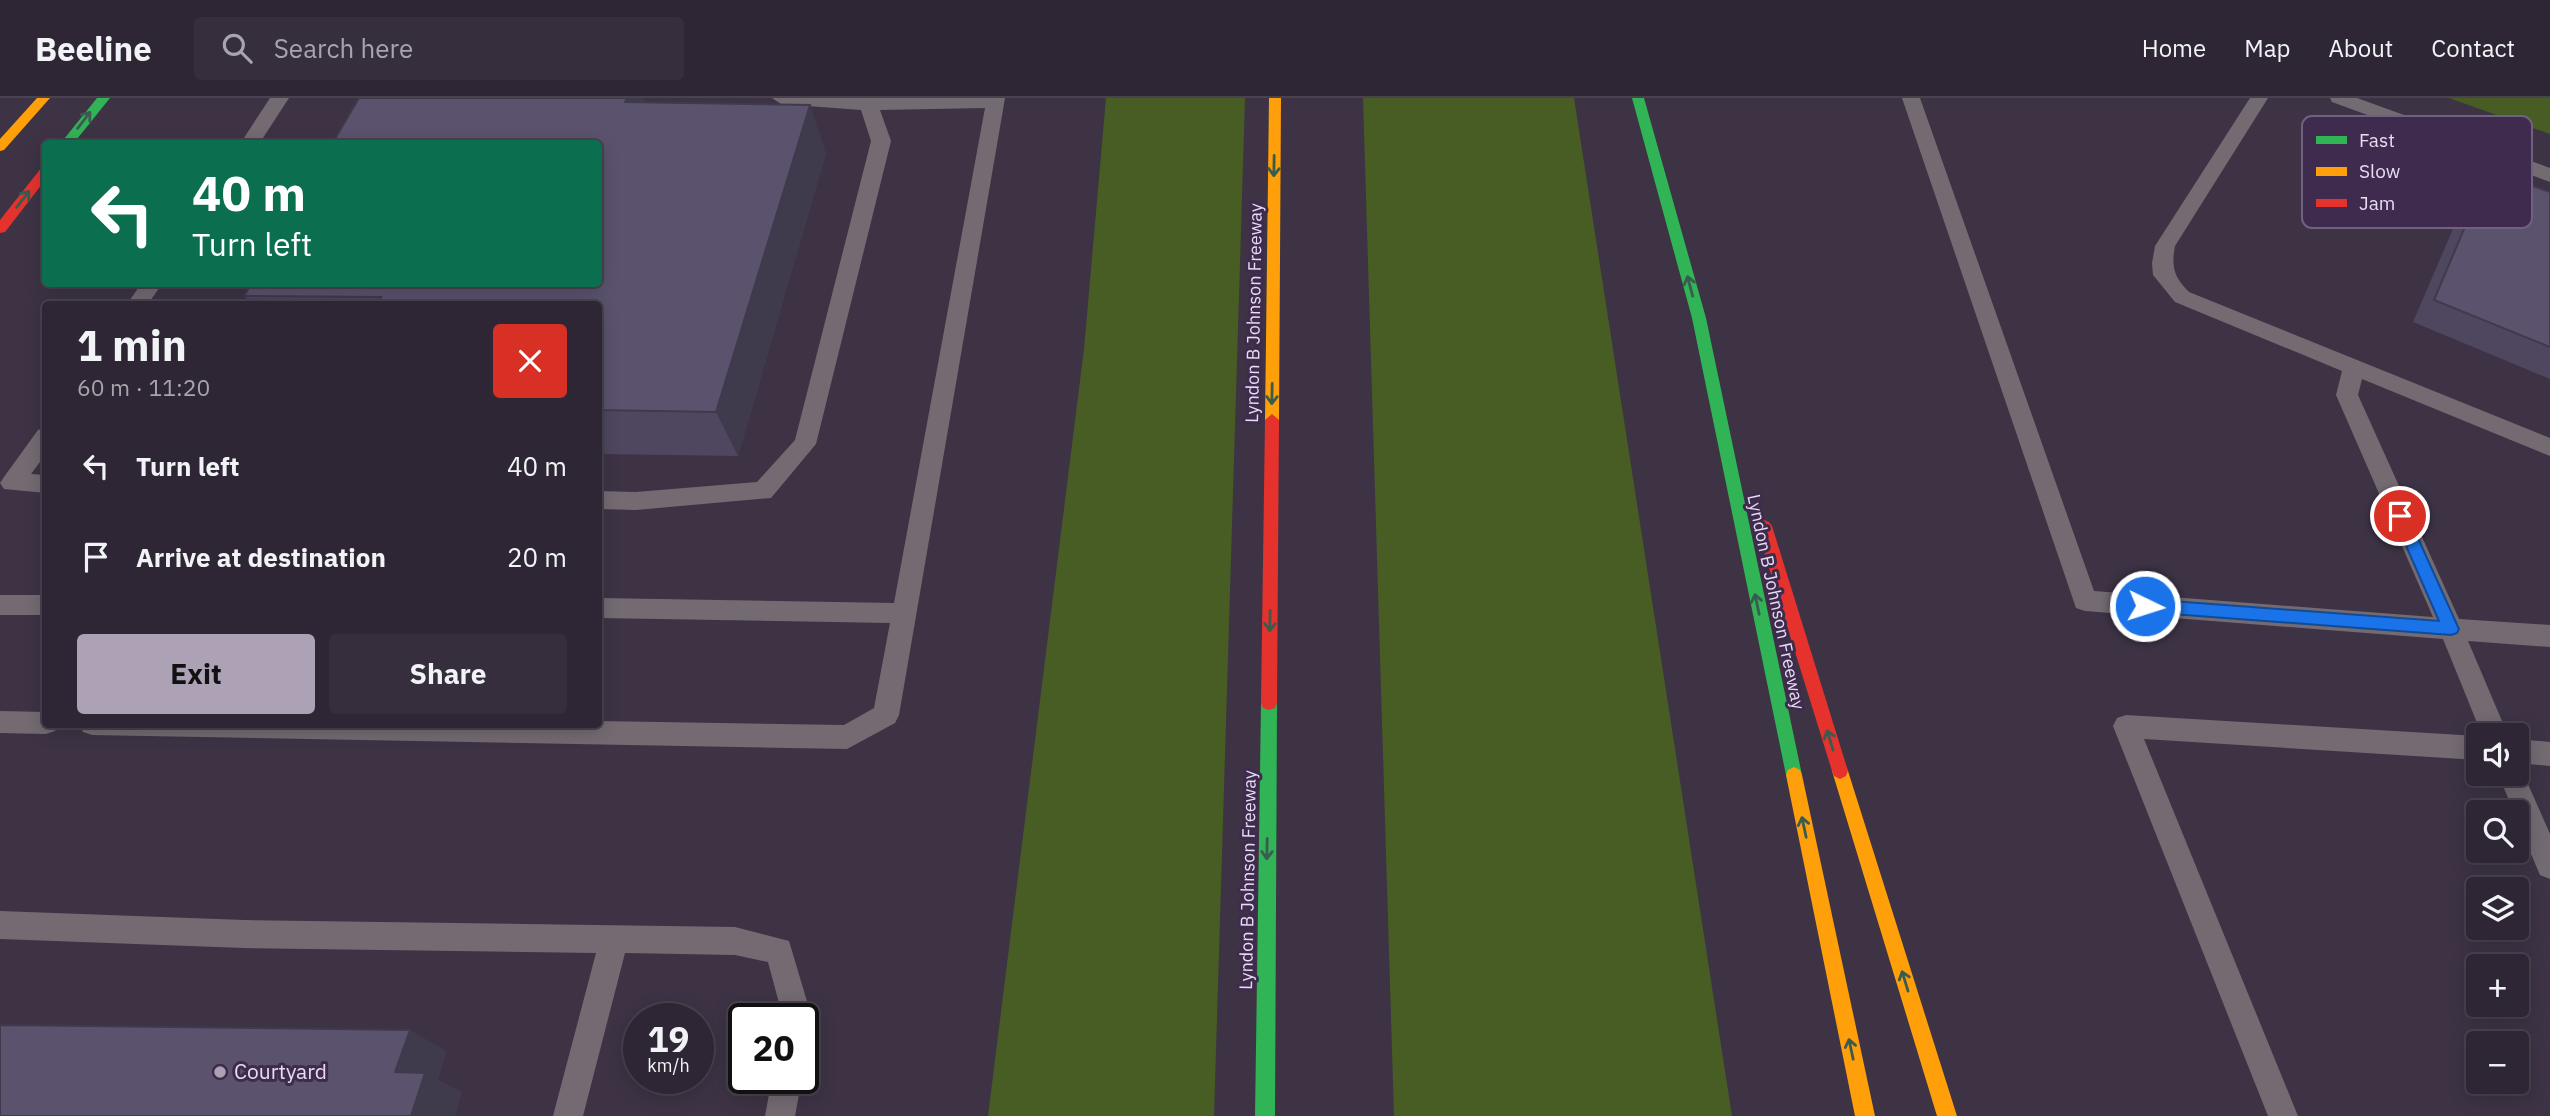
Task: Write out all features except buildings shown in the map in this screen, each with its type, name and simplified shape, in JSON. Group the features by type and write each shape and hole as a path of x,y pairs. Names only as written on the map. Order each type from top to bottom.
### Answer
{"main road":[{"path":"0,147 44,98"},
{"path":"69,140 104,98"},
{"name":"Lyndon B Johnson Freeway","path":"1265,1116 1275,98"},
{"name":"Lyndon B Johnson Freeway","path":"1638,98 1699,318 1865,1116"},
{"path":"0,229 42,175"},
{"path":"1699,318 1947,1116"}],"lane":[{"path":"252,140 280,98"},
{"path":"363,728 847,737 886,715 996,100 868,104 780,98"},
{"path":"1911,98 2085,601 2550,636"},
{"path":"2259,98 2165,246 2160,264 2165,282 2182,297 2550,447"},
{"path":"2339,98 2388,116"},
{"path":"602,500 636,501 763,491 805,444 881,141 868,104"},
{"path":"2532,168 2550,175"},
{"path":"2354,367 2347,395 2490,723"},
{"path":"4,490 42,441"},
{"path":"4,490 42,485"},
{"path":"0,605 42,605"},
{"path":"602,608 903,613"},
{"path":"0,722 42,723"},
{"path":"2283,1116 2126,726 2466,747"},
{"path":"2529,752 2550,754"},
{"path":"2516,786 2550,866"},
{"path":"0,925 244,934 735,941 779,951 793,1003"},
{"path":"568,1116 614,940"},
{"path":"780,1116 784,1094"}],"green space":[{"path":"1106,98 1245,98 1214,1116 988,1116 1084,349"},
{"path":"1363,98 1574,98 1732,1116 1394,1116"},
{"path":"2449,98 2550,98 2550,134 2532,128 2532,116 2500,116"}],"traffic: fast":[{"path":"69,140 104,98"},
{"path":"1638,98 1699,318 1794,775"},
{"path":"1265,1116 1269,703"}],"traffic: slow":[{"path":"0,147 44,98"},
{"path":"1272,420 1275,98"},
{"path":"1840,771 1947,1116"},
{"path":"1794,775 1865,1116"}],"traffic: jam":[{"path":"0,229 42,175"},
{"path":"1269,703 1272,420"},
{"path":"1764,526 1840,771"}],"place":[{"name":"Courtyard","path":"220,1072"}],"route":[{"path":"2145,606 2451,629 2400,516"}]}
